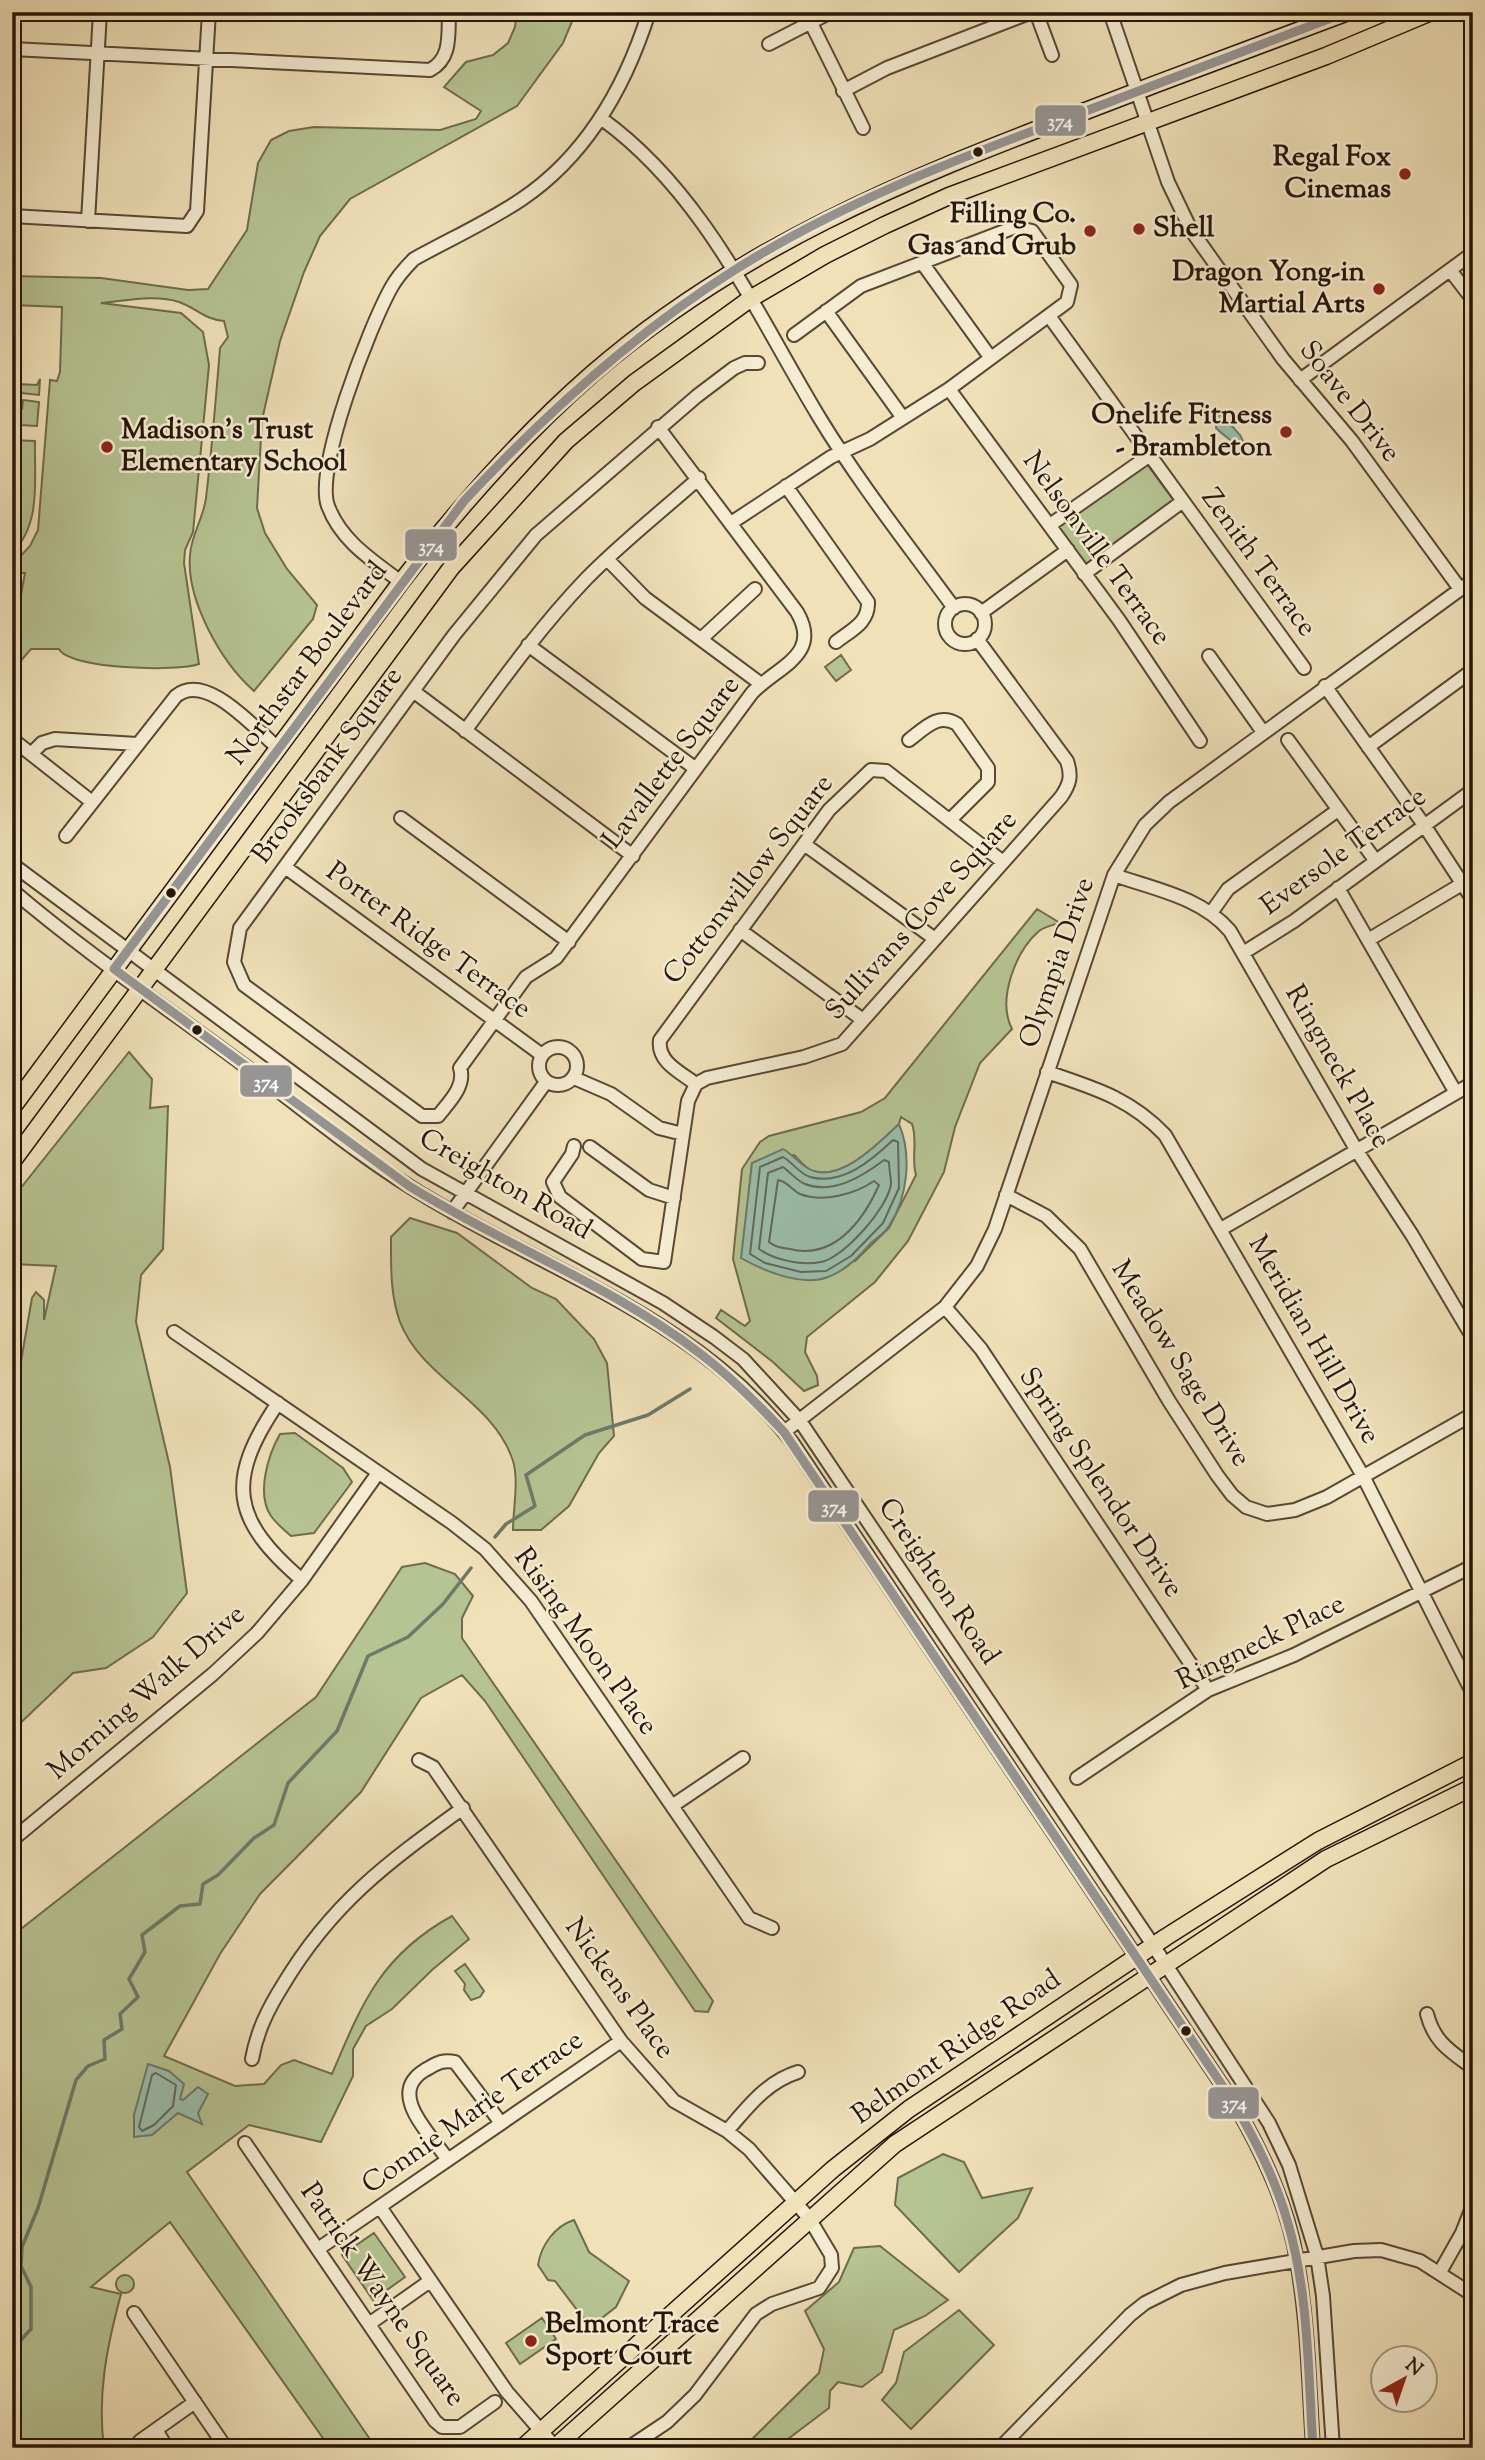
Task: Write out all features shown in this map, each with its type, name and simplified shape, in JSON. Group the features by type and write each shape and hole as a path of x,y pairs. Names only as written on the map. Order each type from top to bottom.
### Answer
{"main road":[{"name":"Northstar Boulevard","path":"12,1108 401,582 464,501 524,437 593,373 733,271 815,223 888,188 1348,12"},
{"name":"Northstar Boulevard","path":"12,1162 451,568 484,528 566,441 666,358 750,299 825,255 939,201 1378,36 1431,12"},
{"name":"Belmont Ridge Road","path":"522,2448 796,2202 892,2121 1153,1945 1318,1841 1473,1762"},
{"name":"Belmont Ridge Road","path":"555,2447 895,2144 1326,1859 1473,1787"}],"street":[{"path":"88,220 100,12"},
{"path":"12,216 179,227 187,226 194,219 197,211 209,12"},
{"path":"12,49 97,51 430,70 442,63 447,50 449,12"},
{"path":"401,582 349,542 327,504 326,490 329,452 335,429 384,304 401,272 414,260 535,189 577,149 602,119 632,61 649,12"},
{"path":"769,44 831,12"},
{"path":"844,90 887,68 1034,12 1052,55"},
{"name":"Soave Drive","path":"1110,12 1168,183 1191,230 1300,380 1352,441 1460,589"},
{"path":"811,23 863,128"},
{"path":"602,119 635,144 660,168 698,216 842,453 954,608"},
{"path":"731,523 786,486 949,389 1067,302 1071,285 1032,231 1025,227 1015,227 861,286 794,335"},
{"path":"1300,380 1473,253"},
{"path":"923,264 990,357"},
{"path":"1450,270 1473,300"},
{"path":"826,311 903,418"},
{"name":"Zenith Terrace","path":"1049,316 1304,668"},
{"name":"Brooksbank Square","path":"495,1021 460,1068 460,1087 438,1116 422,1116 244,985 234,962 240,928 501,574 536,535 658,427 734,368 746,363 758,363"},
{"name":"Nelsonville Terrace","path":"949,389 1119,620 1200,741"},
{"name":"Lavallette Square","path":"495,1021 531,971 556,958 761,684 801,650 806,639 806,626 699,478 658,427"},
{"path":"1050,525 1150,455"},
{"path":"465,731 528,645 607,559 699,478"},
{"path":"786,486 868,602 869,614 864,621 836,642"},
{"path":"1084,574 1183,501"},
{"path":"981,613 1068,550"},
{"path":"607,559 645,598 761,684"},
{"name":"Olympia Drive","path":"784,1432 945,1307 982,1257 1006,1195 1114,875 1127,850 1153,817 1325,686 1473,580"},
{"path":"701,639 755,589"},
{"path":"972,605 981,613 985,624 977,639 964,643 951,638 945,626 946,619 954,608 972,605"},
{"name":"Sullivans Cove Square","path":"696,1084 707,1078 829,1050 842,1044 1069,785 1071,772 1067,761 977,639"},
{"path":"528,645 696,769"},
{"path":"1209,656 1263,732"},
{"path":"1368,747 1473,670"},
{"path":"1325,686 1424,825 1473,901"},
{"path":"66,836 176,696 186,689 199,687 213,693 278,748"},
{"path":"413,691 633,856"},
{"path":"909,740 936,720 950,719 957,723 988,768 988,782 951,819"},
{"path":"12,739 92,802"},
{"path":"31,754 42,743 55,739 138,744"},
{"path":"1288,740 1375,860"},
{"name":"Cottonwillow Square","path":"696,1084 666,1062 661,1054 660,1040 842,794 872,770 886,771 1003,862"},
{"name":"Eversole Terrace","path":"1243,953 1473,790"},
{"path":"1211,913 1228,890 1338,810"},
{"path":"401,818 569,942"},
{"path":"804,844 934,939"},
{"name":"Creighton Road","path":"12,864 422,1168 691,1321 743,1359 800,1421 1153,1945 1269,2123 1289,2165 1317,2256 1323,2296 1333,2448"},
{"name":"Porter Ridge Terrace","path":"285,867 542,1055"},
{"name":"Ringneck Place","path":"1114,875 1191,901 1211,913 1230,931 1357,1151 1412,1235 1473,1338"},
{"path":"1368,940 1462,884"},
{"path":"1338,888 1456,1093"},
{"name":"Creighton Road","path":"12,890 114,969 410,1186 452,1212 654,1319 707,1355 751,1394 784,1432 1254,2137 1281,2204 1297,2260 1313,2448"},
{"path":"740,930 863,1020"},
{"path":"555,1047 569,1051 577,1063 573,1078 561,1086 546,1082 539,1069 542,1055 555,1047"},
{"name":"Meridian Hill Drive","path":"1047,1072 1121,1099 1151,1121 1177,1154 1363,1476 1473,1694"},
{"path":"573,1078 611,1094 659,1128 683,1134"},
{"path":"452,1212 546,1082"},
{"path":"1221,1229 1473,1083"},
{"path":"574,1146 572,1154 553,1182 559,1197 642,1259 664,1262 688,1101 696,1084"},
{"path":"590,1147 649,1190 674,1198"},
{"name":"Meadow Sage Drive","path":"1006,1195 1046,1216 1080,1249 1169,1401 1238,1501 1257,1511 1282,1514 1327,1497 1473,1414"},
{"name":"Spring Splendor Drive","path":"945,1307 981,1349 1208,1690"},
{"name":"Rising Moon Place","path":"174,1332 452,1523 514,1578 749,1919 772,1928"},
{"path":"278,1403 250,1448 245,1465 243,1496 250,1522 268,1550 302,1580"},
{"name":"Morning Walk Drive","path":"12,1840 213,1674 257,1633 302,1580 378,1473"},
{"name":"Ringneck Place","path":"1077,1778 1208,1690 1294,1655 1473,1566"},
{"path":"672,1807 743,1758"},
{"name":"Nickens Place","path":"419,1760 433,1767 463,1808 621,2041 674,2101 727,2131 749,2149 809,2218 831,2255 832,2268 819,2288 763,2308 695,2395 667,2422 628,2448"},
{"path":"252,2059 256,2033 298,1959 327,1921 384,1864 463,1808"},
{"path":"1427,2014 1432,2033 1439,2043 1473,2068"},
{"name":"Connie Marie Terrace","path":"318,2249 621,2041"},
{"path":"448,2160 409,2103 407,2088 415,2077 442,2060 455,2062 501,2123"},
{"path":"727,2131 757,2095 782,2077 798,2072"},
{"name":"Patrick Wayne Square","path":"245,2143 442,2427 460,2427 495,2402"},
{"path":"1440,2272 1462,2233 1473,2205"},
{"path":"380,2207 507,2392 555,2447"},
{"path":"1000,2448 1144,2303 1181,2285 1317,2256 1381,2250 1411,2258 1440,2272 1473,2295"},
{"path":"369,2324 430,2281"},
{"path":"134,2313 226,2448"},
{"path":"140,2441 195,2402"},
{"path":"156,2430 167,2448"}],"shaded area":[{"path":"517,12 576,12 563,43 517,106 350,199 320,236 304,272 280,341 262,420 257,508 265,533 287,569 317,605 313,619 254,691 218,647 208,629 194,591 190,555 206,498 220,348 228,337 224,321 185,304 160,298 101,303 181,313 203,332 209,365 193,532 185,550 184,563 199,664 170,668 102,665 67,656 59,649 31,649 12,671 12,644 25,573 19,573 13,564 30,546 38,530 50,380 57,381 60,372 62,307 12,305 12,276 101,278 188,290 208,289 247,230 258,163 271,140 289,131 314,127 440,130 476,119 481,111 444,87 466,62 493,55 508,43 515,27"},
{"path":"13,369 18,371 18,384 37,385 40,379 39,395 12,392"},
{"path":"23,400 39,402 37,426 20,425 14,419 15,409 22,409"},
{"path":"12,440 35,441 35,470 32,515 22,541 12,553"},
{"path":"1146,463 1175,502 1084,568 1055,528"},
{"path":"841,655 851,670 836,681 825,667"},
{"path":"1037,909 1060,923 1039,931 1030,940 1016,964 1007,1004 1012,1029 980,1063 955,1127 944,1172 908,1241 875,1282 807,1337 805,1352 817,1376 818,1385 804,1391 773,1362 716,1318 721,1310 745,1326 750,1321 733,1259 742,1169 760,1142 769,1136 861,1112 885,1098","holes":["901,1117 912,1124 916,1175 889,1228 855,1261 742,1258 752,1163 794,1155 810,1170 822,1173 834,1171 859,1159 899,1124"]},
{"path":"129,1052 152,1079 150,1108 168,1106 163,1249 141,1275 136,1322 170,1467 187,1593 153,1637 106,1668 73,1673 12,1731 12,1413 32,1298 36,1292 44,1300 44,1320 56,1266 12,1264 12,1199"},
{"path":"410,1218 457,1233 532,1288 556,1299 594,1339 607,1363 614,1436 599,1453 569,1506 541,1530 513,1530 515,1469 504,1440 475,1406 424,1359 410,1342 400,1322 393,1290 391,1237"},
{"path":"295,1433 343,1468 352,1482 314,1533 291,1536 271,1516 264,1497 264,1486 271,1453 280,1434"},
{"path":"425,1563 455,1574 473,1596 462,1618 462,1638 713,2001 708,2012 695,2011 485,1701 462,1675 421,1698 361,1792 260,1894 220,1954 164,2056 235,2086 264,2084 281,2065 294,2060 332,2074 364,2003 391,1964 408,1947 452,1916 469,1939 392,2009 366,2026 353,2049 353,2076 321,2142 249,2125 187,2172 376,2448 330,2448 170,2222 91,2287 121,2294 105,2370 102,2408 104,2448 12,2448 12,1936 316,1697 402,1567"},
{"path":"465,1964 484,1991 480,1997 471,2000 464,1990 465,1984 455,1971"},
{"path":"943,2154 964,2162 982,2198 1032,2188 1018,2218 959,2272 895,2205 898,2178"},
{"path":"574,2220 589,2252 629,2281 616,2307 590,2327 555,2281 548,2280 538,2265 542,2250 550,2237"},
{"path":"374,2233 405,2277 373,2300 342,2255"},
{"path":"880,2246 948,2300 925,2316 894,2330 882,2372 862,2387 838,2382 830,2391 829,2408 776,2448 743,2448 819,2373 824,2349 805,2311 839,2282 854,2248"},
{"path":"125,2275 131,2278 134,2284 131,2290 125,2293 119,2290 116,2284 119,2278"},
{"path":"959,2310 994,2345 911,2429 882,2400 896,2383 904,2352"},
{"name":"Belmont Trace Sport Court","path":"542,2318 556,2339 520,2364 506,2343"}],"water":[{"path":"1222,415 1240,435 1245,445 1242,447 1236,444 1216,428 1217,416"},
{"path":"899,1124 907,1162 900,1202 887,1229 851,1263 828,1277 807,1280 783,1276 741,1258 752,1163 783,1149 809,1169 833,1171 858,1159"},
{"path":"148,2064 169,2071 184,2084 180,2099 183,2100 198,2087 208,2094 198,2113 202,2124 178,2113 152,2135 134,2137 134,2115"}],"waterway":[{"path":"495,1537 506,1524 535,1506 526,1475 585,1435 648,1415 690,1389"},
{"path":"12,2350 31,2329 31,2287 21,2266 22,2247 38,2208 76,2080 88,2066 105,2059 104,2040 122,2029 120,2014 138,1997 129,1979 145,1952 142,1935 180,1906 200,1904 203,1884 218,1875 254,1838 274,1825 288,1783 337,1731 368,1656 408,1637 443,1604 471,1568"}],"transit line":[{"name":"374","path":"1313,2448 1300,2276 1277,2189 1249,2131 1234,2103 784,1432 724,1373 668,1330 595,1287 409,1186 114,969 464,501 526,437 625,349 733,271 813,225 897,185 1347,12"}],"place":[{"name":"Regal Fox Cinemas","path":"1405,174"},
{"name":"Shell","path":"1139,229"},
{"name":"Filling Co. Gas and Grub","path":"1090,231"},
{"name":"Dragon Yong-in Martial Arts","path":"1379,289"},
{"name":"Onelife Fitness - Brambleton","path":"1286,432"},
{"name":"Madison's Trust Elementary School","path":"107,447"},
{"name":"Belmont Trace Sport Court","path":"531,2341"}]}
